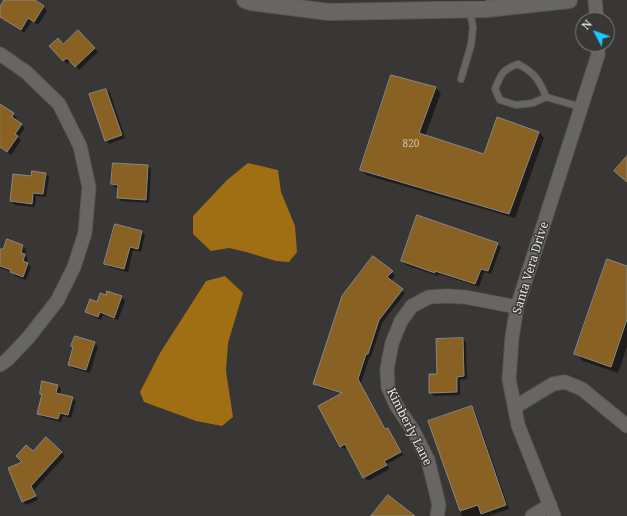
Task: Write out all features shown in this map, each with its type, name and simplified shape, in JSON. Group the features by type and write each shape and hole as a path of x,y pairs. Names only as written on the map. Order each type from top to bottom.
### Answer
{"street":[{"path":"245,0 329,12 470,10 569,0"},
{"path":"595,0 596,12"},
{"name":"Santa Vera Drive","path":"552,511 518,426 509,379 512,337 517,307 582,107 598,52"},
{"path":"0,54 26,72 59,104 80,146 89,187 85,233 74,267 57,301 28,338 7,360 0,365"},
{"name":"Kimberly Lane","path":"437,516 439,505 428,460 414,432 396,405 388,387 387,369 392,343 401,321 412,306 429,297 465,297 517,307"},
{"path":"515,407 553,384 565,382 582,389 627,426"},
{"path":"532,516 552,511"}],"lane":[{"path":"461,79 471,45 473,28 470,10"},
{"path":"546,97 536,77 526,68 518,64 510,67 500,74 495,89 500,100 516,105 533,102 546,97 582,107"}],"shaded area":[{"path":"248,163 278,170 281,192 295,226 297,252 289,262 276,261 229,248 211,251 193,234 193,216 227,180"},
{"path":"225,276 243,293 228,343 226,371 233,417 222,426 196,421 144,402 140,392 160,353 206,281"}],"building":[{"path":"4,0 35,0 44,6 34,22 28,18 21,30 0,17 0,7"},
{"path":"78,30 95,48 75,67 67,58 63,61 49,46 58,38 63,44"},
{"path":"391,75 436,87 419,133 484,154 497,117 539,132 509,214 360,170"},
{"path":"106,89 122,135 105,141 89,94"},
{"path":"0,104 14,113 12,117 22,124 15,134 18,136 7,152 0,147"},
{"path":"627,156 627,182 614,171"},
{"path":"113,163 148,165 146,200 117,198 118,185 111,184"},
{"path":"32,171 46,173 43,194 33,193 32,204 10,201 13,174 31,176"},
{"path":"417,215 498,243 488,271 481,269 475,284 435,271 435,273 401,261"},
{"path":"115,224 142,231 138,249 130,247 124,269 104,264"},
{"path":"7,239 23,245 21,253 25,254 23,261 28,263 23,277 0,266 0,249 3,249"},
{"path":"373,256 393,271 387,277 403,289 379,320 358,379 385,429 388,428 401,452 384,461 387,465 363,478 345,444 340,447 318,406 342,393 313,384 342,296"},
{"path":"607,259 627,266 627,319 611,367 574,354"},
{"path":"107,291 122,296 114,318 100,312 98,317 85,312 90,299 97,302 100,293 106,295"},
{"path":"75,336 95,342 86,370 68,365 73,347 71,346"},
{"path":"463,338 464,376 457,377 457,392 429,393 429,374 437,374 436,339"},
{"path":"42,381 58,385 56,393 73,397 68,415 60,413 58,419 37,414 42,394 40,394"},
{"path":"472,406 506,505 481,514 478,505 460,511 428,421"},
{"path":"46,437 62,452 31,486 36,496 22,502 8,468 22,462 16,456 26,445 33,451"},
{"path":"388,495 415,516 371,516"}]}
